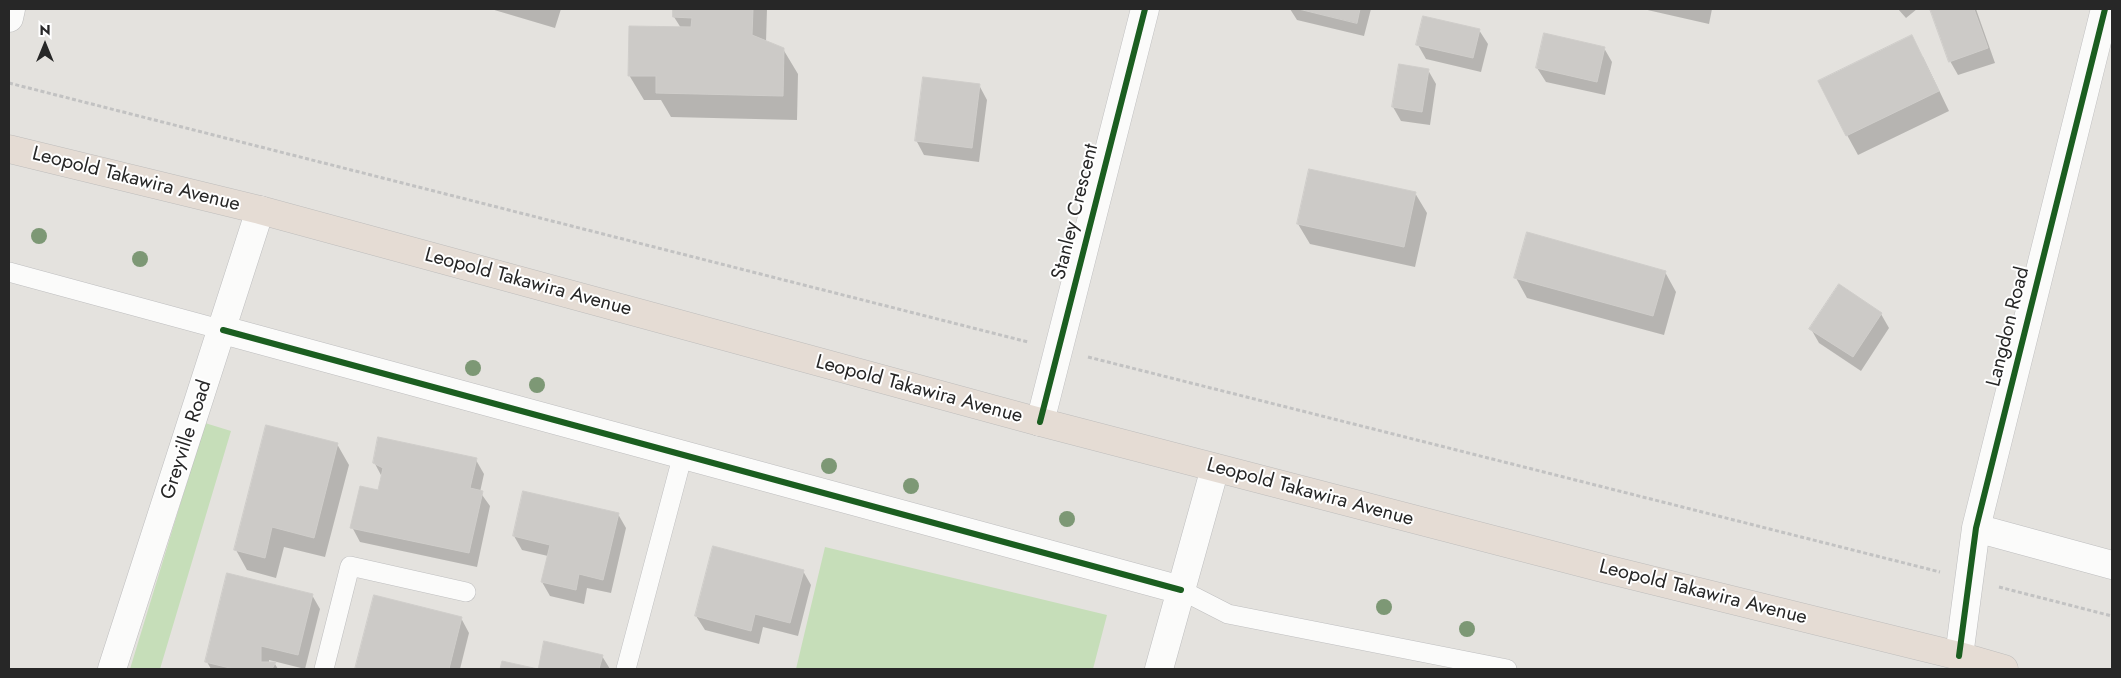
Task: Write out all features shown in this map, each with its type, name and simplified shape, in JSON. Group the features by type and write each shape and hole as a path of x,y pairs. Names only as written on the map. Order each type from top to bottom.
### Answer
{"highway":[{"name":"Leopold Takawira Avenue","path":"9,150 260,210 1040,422 1592,566 1959,656 2004,669"}],"street":[{"path":"9,18 11,9"},
{"name":"Stanley Crescent","path":"1040,422 1145,9"},
{"name":"Langdon Road","path":"1959,656 1976,528 2105,9"},
{"name":"Greyville Road","path":"112,669 223,330 260,210"},
{"path":"223,330 1181,590"},
{"path":"1159,669 1215,468"},
{"path":"1976,528 2112,565"}],"lane":[{"path":"9,272 223,330"},
{"path":"626,669 683,454"},
{"path":"324,669 350,566 466,592"},
{"path":"1181,590 1228,614 1506,669"}],"green space":[{"path":"205,423 231,431 160,669 130,669"},
{"path":"825,547 1107,615 1093,669 796,669"}],"building":[{"path":"673,9 753,9 752,35 784,48 783,96 656,93 656,76 628,76 629,26 691,27 692,18 673,17"},
{"path":"1299,9 1360,9 1357,23"},
{"path":"1930,9 1974,9 1988,48 1949,62"},
{"path":"1423,16 1480,29 1473,58 1416,45"},
{"path":"1544,33 1605,47 1597,82 1536,68"},
{"path":"1912,35 1939,91 1846,136 1818,81"},
{"path":"1399,64 1429,69 1422,112 1392,107"},
{"path":"923,77 980,84 972,148 915,141"},
{"path":"1309,169 1416,192 1404,247 1297,224"},
{"path":"1527,232 1666,271 1653,316 1514,278"},
{"path":"1839,284 1882,313 1853,357 1809,329"},
{"path":"266,425 338,443 314,538 272,527 265,558 234,550"},
{"path":"378,437 477,458 470,488 483,491 469,553 350,528 360,486 378,490 383,468 373,463"},
{"path":"523,491 619,513 603,580 579,574 576,590 541,582 550,545 513,536"},
{"path":"713,546 804,570 790,623 755,614 751,631 695,616"},
{"path":"227,573 313,594 298,655 261,646 261,662 276,662 272,669 234,669 205,662"},
{"path":"374,595 462,617 449,669 355,669"},
{"path":"544,641 603,655 599,669 538,669"},
{"path":"502,661 538,669 500,669"}],"cycle path":[{"path":"1040,422 1145,9"},
{"path":"1959,656 1976,528 2105,9"},
{"path":"223,330 1181,590"}]}
